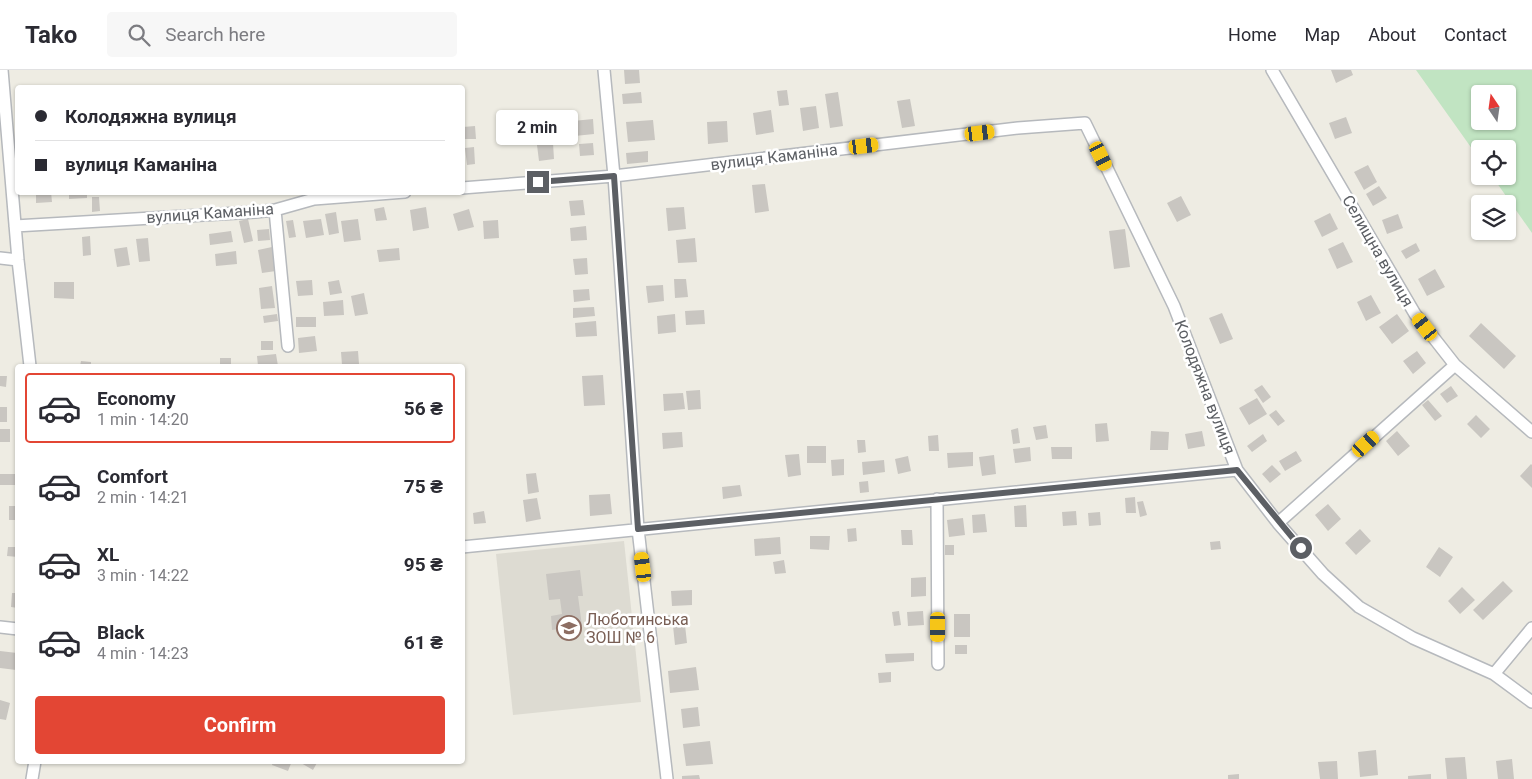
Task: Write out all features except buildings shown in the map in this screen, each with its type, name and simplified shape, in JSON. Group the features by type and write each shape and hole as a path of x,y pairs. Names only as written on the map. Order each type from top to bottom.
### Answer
{"street":[{"path":"2,70 18,260 30,364"},
{"path":"604,70 614,176 638,529 667,779"},
{"name":"Селищна вулиця","path":"1272,70 1415,314 1455,365 1532,432"},
{"name":"вулиця Каманіна","path":"465,188 614,176 1018,128 1085,123"},
{"name":"Колодяжна вулиця","path":"1085,123 1174,306 1237,470 1278,523 1323,574 1359,607 1413,638 1494,674 1532,702"},
{"name":"вулиця Каманіна","path":"15,226 275,210 314,200 371,195"},
{"path":"275,210 288,346"},
{"path":"0,258 18,260"},
{"path":"1278,523 1455,365"},
{"path":"465,547 1237,470"},
{"path":"937,499 938,664"},
{"path":"0,628 15,629"},
{"path":"1494,674 1532,628"},
{"path":"32,779 34,764"}],"shaded area":[{"name":"Люботинська ЗОШ № 6","path":"624,541 641,702 513,715 496,554"}],"green space":[{"path":"1416,70 1532,70 1532,233 1516,210 1516,195 1505,195 1498,185 1516,185 1516,140 1471,140 1471,147"}],"place":[{"name":"Люботинська ЗОШ № 6","path":"569,628"}],"route":[{"path":"538,182 614,176 638,529 1237,470 1278,523 1301,548"}]}
